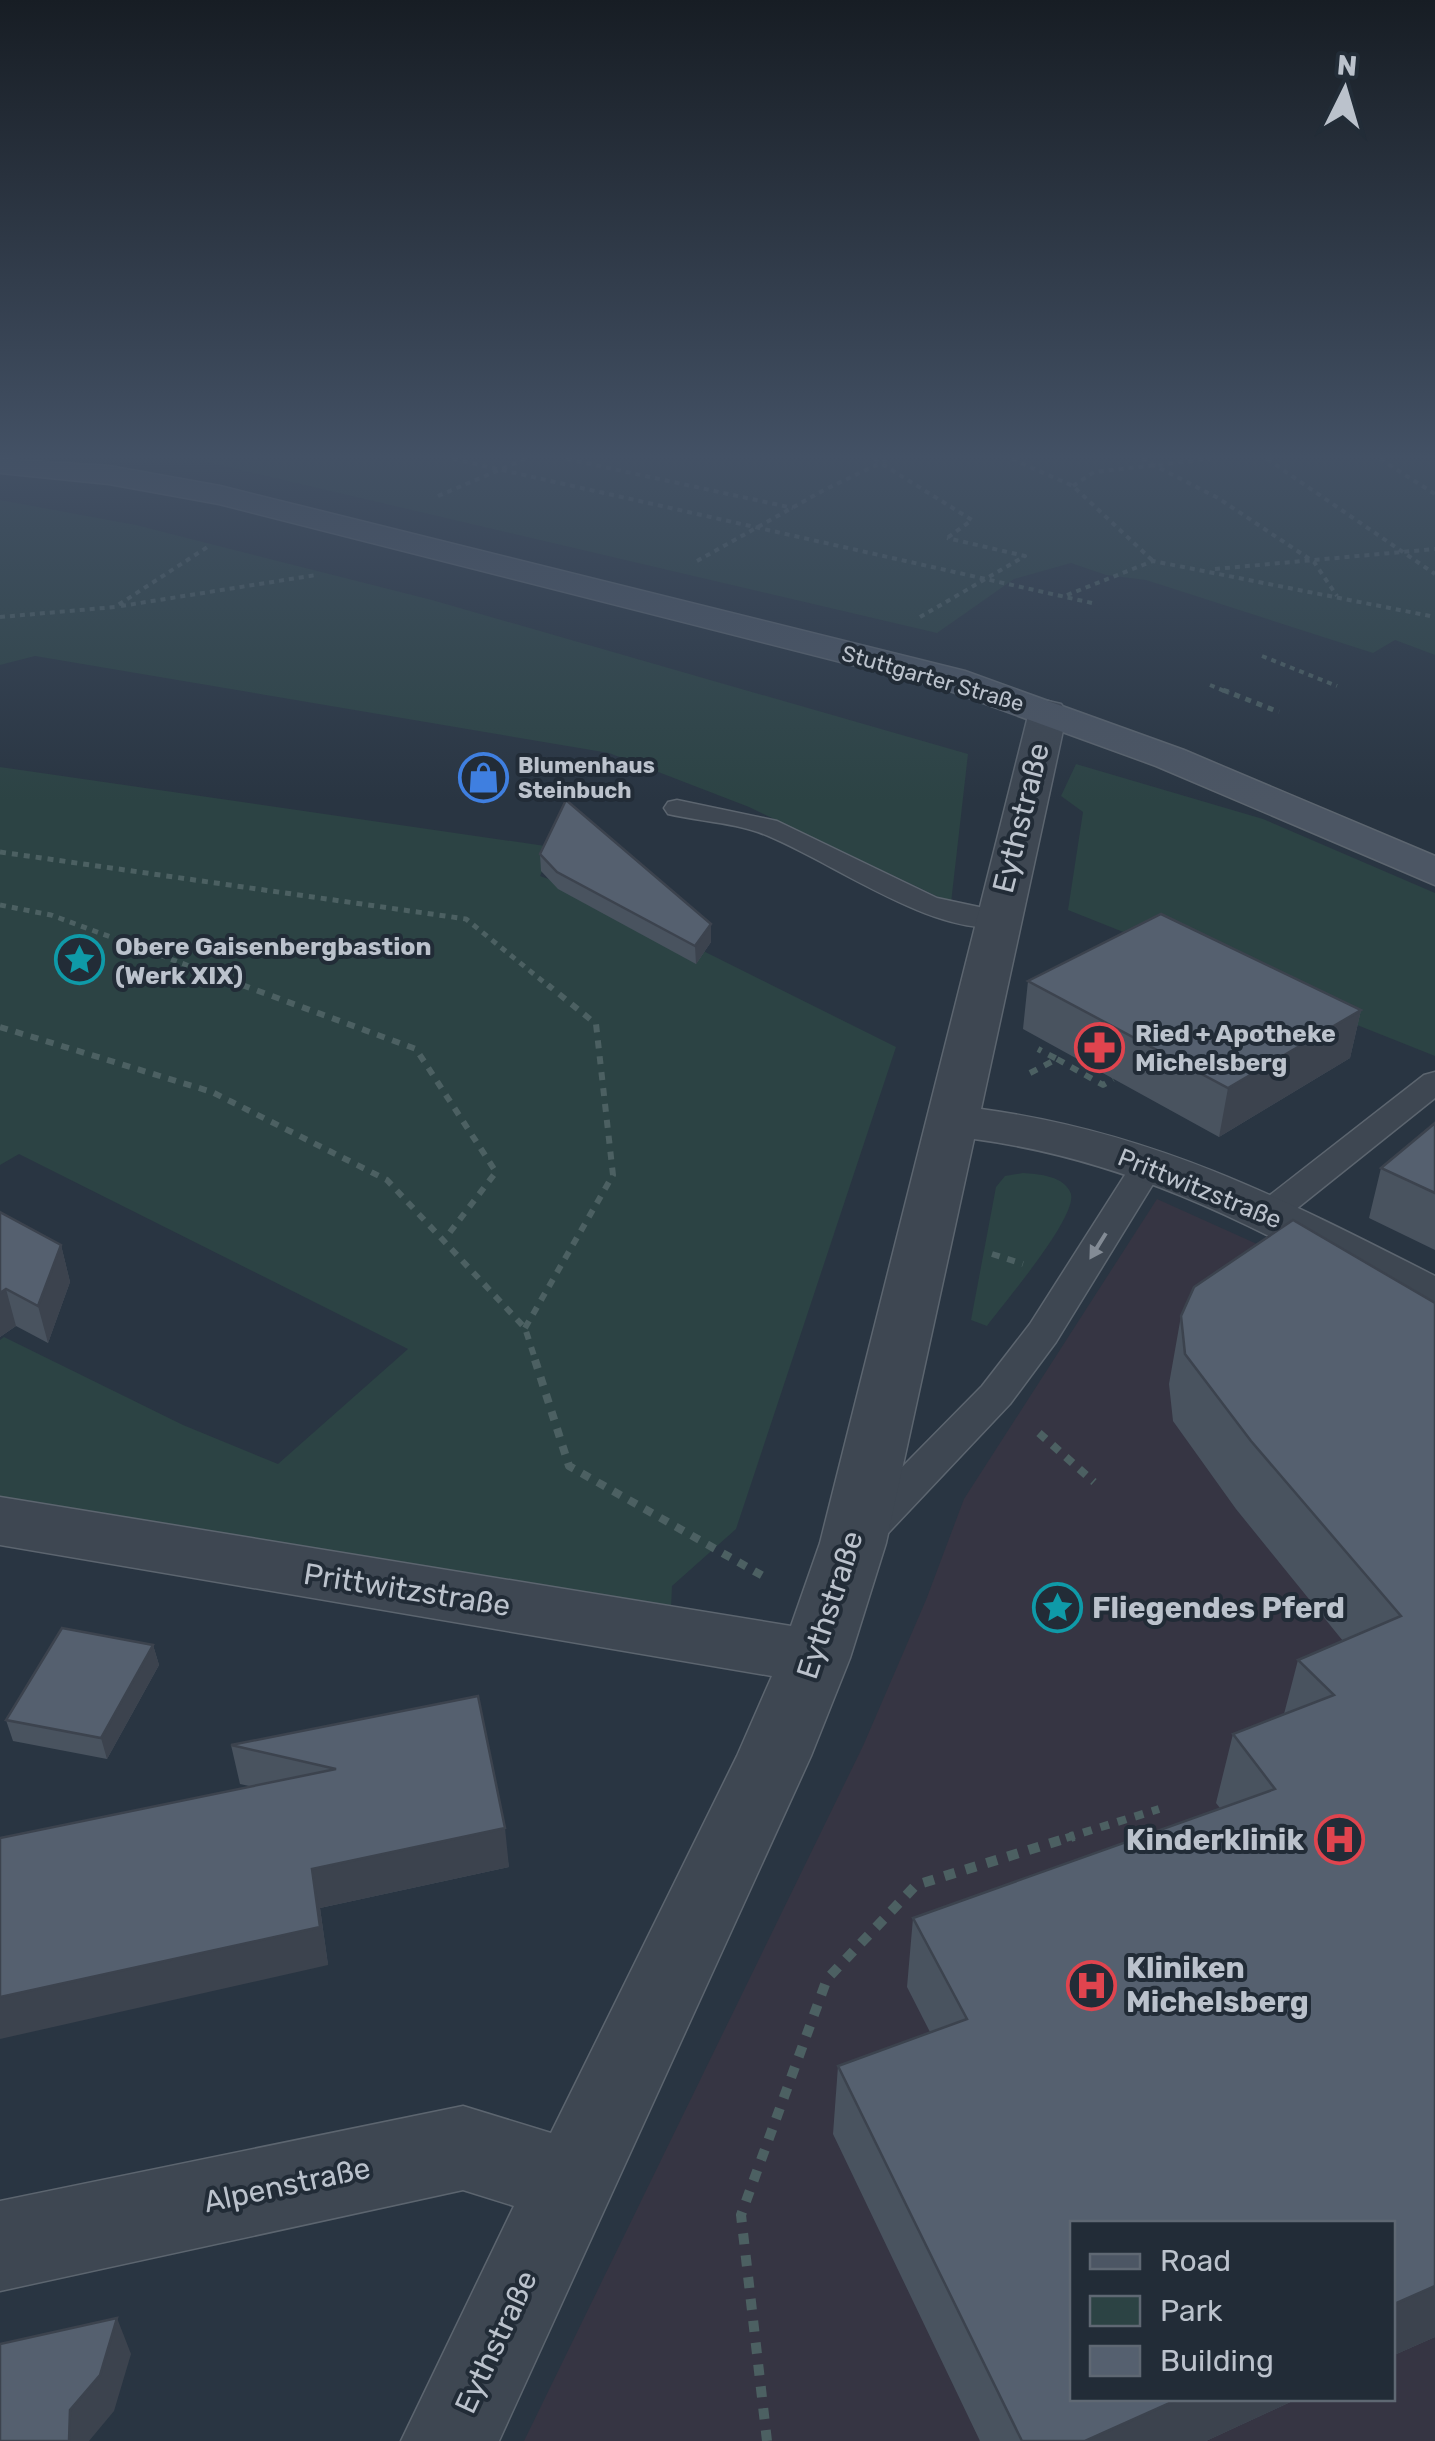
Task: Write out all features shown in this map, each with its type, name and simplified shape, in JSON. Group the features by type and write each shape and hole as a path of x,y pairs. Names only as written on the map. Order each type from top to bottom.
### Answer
{"main road":[{"name":"Stuttgarter Straße","path":"532,573 905,667 1048,712 1170,758 1435,872"}],"street":[{"name":"Eythstraße","path":"449,2441 774,1756 832,1605 1048,712"},
{"name":"Prittwitzstraße","path":"950,1120 1058,1137 1150,1163 1268,1214 1435,1299"},
{"name":"Prittwitzstraße","path":"0,1521 742,1642 832,1605"},
{"name":"Alpenstraße","path":"0,2246 463,2148 572,2182"}],"lane":[{"path":"677,808 730,816 769,828 860,868 912,897 954,912 997,919"},
{"path":"1268,1214 1435,1082"},
{"path":"832,1605 1043,1334 1150,1163"}],"path":[{"path":"114,607 167,573"},
{"path":"967,573 1092,602"},
{"path":"914,621 993,573"},
{"path":"1066,595 1123,573"},
{"path":"1223,573 1435,617"},
{"path":"1321,573 1337,596"},
{"path":"0,617 114,607 326,574"},
{"path":"1262,656 1337,686"},
{"path":"1210,686 1278,712"},
{"path":"0,852 466,919 596,1024 614,1175 525,1328"},
{"path":"0,904 50,915 416,1049 496,1172 444,1240"},
{"path":"0,1026 212,1092 387,1180 525,1328 568,1466 832,1605"},
{"path":"1038,1038 1038,1049 1057,1060 1104,1085 1113,1079"},
{"path":"1040,1070 1057,1060"},
{"path":"976,1249 1027,1265"},
{"path":"996,1395 1094,1482"},
{"path":"767,2441 741,2215 828,1979 916,1885 1159,1810"}],"shaded area":[{"name":"Kliniken Michelsberg","path":"1157,1199 1339,1281 1435,1335 1435,2441 524,2441 863,1746 926,1600 964,1499"}],"green space":[{"path":"0,573 325,573 968,754 951,903 749,807 609,753 35,656 0,665"},
{"path":"680,573 1036,573 1014,579 937,633"},
{"path":"1100,573 1435,573 1435,655 1395,640 1373,653 1146,580"},
{"path":"1076,764 1263,819 1435,893 1435,1056 1068,910 1083,812 1061,796"},
{"path":"0,767 552,847 540,876 585,892 896,1047 736,1529 672,1586 670,1630 0,1508 0,1340 4,1337 183,1425 278,1464 408,1349 19,1154 0,1165"},
{"path":"1023,1173 1063,1183 1071,1194 1070,1206 1051,1241 987,1326 971,1320 996,1187 1005,1176"}],"building":[{"path":"566,800 711,924 695,946 557,872 540,854"},
{"path":"1161,914 1361,1010 1228,1088 1028,981"},
{"path":"1435,1123 1435,1193 1381,1168"},
{"path":"0,1212 61,1245 38,1306 6,1289 0,1293"},
{"name":"Kinderklinik","path":"1293,1220 1435,1303 1435,2286 1395,2304 1395,2221 1070,2221 1070,2401 1174,2401 1085,2441 1022,2441 838,2066 967,2019 913,1918 1275,1789 1233,1734 1334,1695 1298,1660 1401,1616 1251,1441 1185,1354 1181,1316 1194,1287"},
{"path":"62,1628 153,1645 101,1738 6,1720"},
{"path":"478,1696 505,1828 312,1869 320,1927 0,1997 0,1838 336,1769 231,1745"},
{"path":"117,2318 100,2375 70,2410 69,2441 0,2441 0,2344"}],"place":[{"name":"Blumenhaus Steinbuch","path":"483,778"},
{"name":"Obere Gaisenbergbastion (Werk XIX)","path":"80,960"},
{"name":"Ried + Apotheke Michelsberg","path":"1100,1047"},
{"name":"Fliegendes Pferd","path":"1057,1608"},
{"name":"Kinderklinik","path":"1339,1840"},
{"name":"Kliniken Michelsberg","path":"1091,1985"}]}
